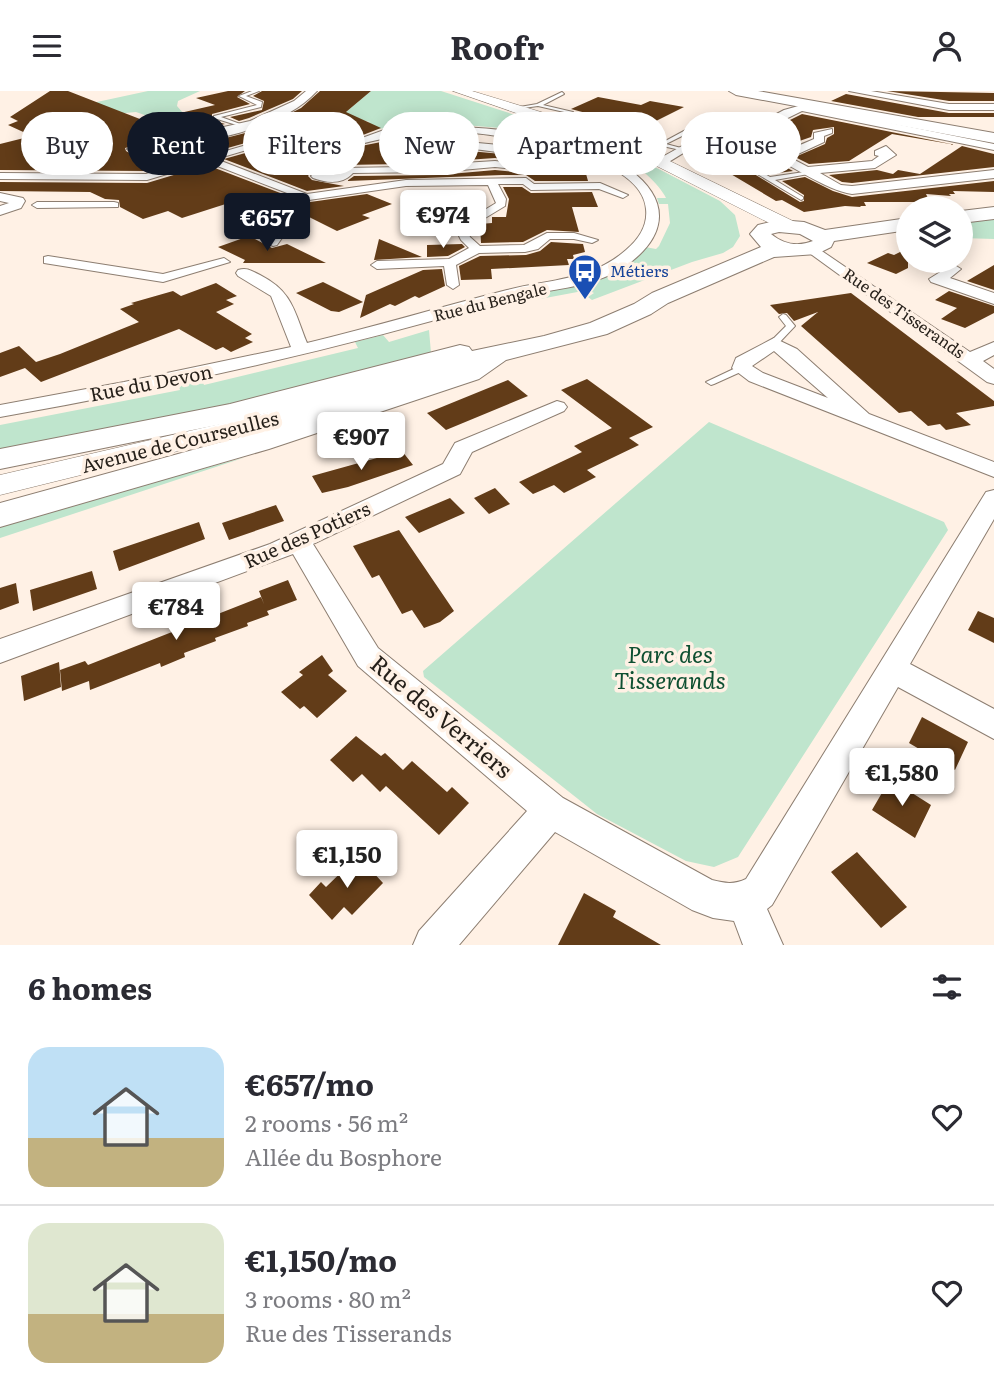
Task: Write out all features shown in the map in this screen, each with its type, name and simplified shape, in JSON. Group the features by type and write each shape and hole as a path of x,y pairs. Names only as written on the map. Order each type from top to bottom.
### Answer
{"main road":[{"path":"736,91 994,137"},
{"path":"754,91 994,137"},
{"path":"973,208 994,205"},
{"path":"973,216 994,213"},
{"name":"Avenue de Courseulles","path":"494,352 589,330 652,306 660,298 768,252 785,249 807,235 896,219"},
{"name":"Avenue de Courseulles","path":"494,352 743,254 775,226 807,235 896,225"},
{"name":"Avenue de Courseulles","path":"763,236 785,249"},
{"path":"0,459 232,414 468,351 494,352"},
{"path":"0,515 258,442 362,409 469,373 494,352"}],"street":[{"path":"229,129 289,108 312,91"},
{"path":"459,91 528,112"},
{"path":"854,91 949,107 994,107"},
{"path":"787,112 802,108 994,147"},
{"path":"801,149 820,140 818,135 828,131"},
{"path":"809,172 875,164 890,155 879,153 886,149"},
{"path":"667,164 807,235"},
{"path":"229,167 306,197 406,183 491,181 538,175"},
{"path":"801,168 838,188 860,190 994,174"},
{"path":"0,176 154,175"},
{"path":"317,175 328,180 347,175"},
{"path":"395,175 406,183"},
{"path":"526,175 530,178 531,187 600,186 623,195"},
{"name":"Rue du Bengale","path":"301,350 531,289 580,282 607,270 634,250 649,231 653,217 650,198 631,175"},
{"path":"477,249 465,238 461,228 501,204 491,181"},
{"path":"0,197 18,201 16,205 0,211"},
{"path":"273,243 306,197"},
{"path":"734,199 751,214 763,236"},
{"path":"37,205 114,205"},
{"name":"Rue des Tisserands","path":"807,235 994,378"},
{"path":"377,265 435,262 450,264 477,249 531,248 541,244 547,236 575,236 592,240"},
{"path":"48,260 163,278 224,262"},
{"path":"450,264 453,285"},
{"path":"244,273 273,288 279,295 301,350"},
{"path":"947,273 937,279 994,299"},
{"path":"862,418 790,353 774,343 744,362 742,368 756,377 994,470"},
{"path":"970,360 994,348"},
{"name":"Rue du Devon","path":"0,411 193,375 301,350"},
{"name":"Avenue de Courseulles","path":"0,485 265,421 494,352"},
{"name":"Rue des Potiers","path":"0,651 299,542 452,469 463,447 557,407"},
{"path":"433,945 551,810 705,897 725,903 745,902 759,892 994,498"},
{"name":"Rue des Verriers","path":"299,542 368,657 551,810"},
{"path":"892,670 994,725"},
{"path":"745,902 763,945"}],"lane":[{"path":"240,126 216,117 259,106 260,103 241,96 257,91"},
{"path":"516,108 538,105 562,93"},
{"path":"538,105 567,112"},
{"path":"681,134 661,145 681,150"},
{"path":"768,179 809,172"},
{"path":"762,175 802,198"},
{"path":"774,343 791,326 783,317"},
{"path":"711,382 742,368"}],"green space":[{"path":"148,91 200,91 178,101 177,106 182,112 113,114 113,112 55,111"},
{"path":"371,91 441,91 506,112 493,112 493,127 479,126 479,112 379,112 379,129 374,129 365,123 371,122 365,121 365,112 346,112"},
{"path":"667,173 720,201 735,215 740,236 733,247 592,300 588,297 594,293 588,290 508,305 503,302 596,279 629,261 645,247 656,249 670,223 668,204 659,204 657,198 666,198 647,175"},
{"path":"450,193 465,198 469,203 468,207 431,226 404,218 423,200"},
{"path":"994,217 994,239 973,238 973,220"},
{"path":"429,330 431,353 229,404 157,418 156,423 0,452 0,425 180,390 178,383 201,378 204,385 358,348 355,342 383,335 389,342"},
{"name":"Parc des Tisserands","path":"709,422 944,522 948,530 738,857 714,867 686,861 597,814 424,677 423,671"},
{"path":"246,457 0,538 0,524"}],"building":[{"path":"50,91 68,91 127,114 127,171 113,171 113,112 21,112 21,131 8,125 18,121 10,117"},
{"path":"228,91 245,91 237,97 250,104 220,112 184,112 215,105 196,98"},
{"path":"262,91 302,91 293,99 263,112 253,112 262,110 264,101 253,96"},
{"path":"320,91 371,91 346,112 293,112"},
{"path":"887,91 994,93 994,101 949,101"},
{"path":"846,94 949,113 994,113 994,117 918,117 831,101"},
{"path":"598,97 641,105 650,101 684,107 667,116 667,112 582,112 571,109"},
{"path":"243,114 243,120 239,121 230,117"},
{"path":"801,114 956,145 892,134 849,161 809,164 801,160 801,154 825,144 827,138 834,134 834,127 813,130 811,137 801,140"},
{"path":"365,121 379,127 365,134"},
{"path":"243,134 243,144 229,148 229,137"},
{"path":"21,139 21,170 0,170 0,144"},
{"path":"379,142 379,164 365,165 365,145"},
{"path":"962,146 994,154 994,167 852,183 842,182 829,175 877,170 893,174 898,170 920,174"},
{"path":"479,152 493,153 493,158 479,159"},
{"path":"243,154 243,166 229,161 229,158"},
{"path":"493,170 493,175 502,175 347,181 354,176 479,175 479,171"},
{"path":"229,173 296,199 289,208 257,194 182,218 168,211 143,219 120,207 119,200 105,199 90,192 0,191 0,182 147,183 174,175"},
{"path":"266,175 309,175 312,180 344,186 307,191"},
{"path":"526,175 586,175 588,181 535,181"},
{"path":"732,175 756,175 800,202 804,201 804,195 782,181 805,177 852,197 994,181 994,192 953,191 955,194 949,194 951,196 896,196 896,202 864,202 866,206 861,207 845,206 804,212 782,200 776,201"},
{"path":"503,187 522,187 531,193 592,192 598,207 572,207 579,232 547,230 523,242 481,243 480,224 492,223 492,217 506,217 509,199"},
{"path":"367,194 392,204 362,215 370,218 337,231 303,214 310,202"},
{"path":"249,236 272,248 287,244 326,263 243,263 245,260 218,247"},
{"path":"379,239 422,257 374,260"},
{"path":"551,242 583,244 585,252 573,255 574,259 567,259 569,265 491,269 492,279 461,280 459,266 480,256 526,255 540,251"},
{"path":"462,244 465,247 448,256 427,257 427,245"},
{"path":"888,253 896,254 896,274 867,263"},
{"path":"994,265 994,290 967,281"},
{"path":"442,269 445,286 395,306 390,304 360,318 366,295 423,270"},
{"path":"323,282 363,302 339,312 331,311 296,293"},
{"path":"216,283 237,296 226,300 234,304 216,312 252,334 245,338 253,342 231,352 223,347 216,350 179,329 41,382 25,368 0,377 0,353 19,346 36,362 139,322 120,309 134,304 131,303 173,291 181,296"},
{"path":"949,291 994,306 994,313 965,328 941,319 957,308 935,300"},
{"path":"851,293 994,401 994,406 956,413 971,425 946,430 940,424 928,426 911,411 899,413 801,326 818,312 794,321 787,313 779,314 770,305"},
{"path":"587,379 653,427 629,438 639,445 587,470 596,477 564,493 554,485 533,494 519,482 582,452 574,446 612,428 561,390"},
{"path":"508,380 528,396 446,430 427,413"},
{"path":"402,451 413,465 348,487 322,493 312,476"},
{"path":"495,488 510,504 489,514 474,498"},
{"path":"450,498 465,513 419,533 405,517"},
{"path":"276,505 284,521 229,540 222,523"},
{"path":"199,522 205,539 119,571 113,551"},
{"path":"399,530 454,611 440,622 424,628 412,610 402,614 379,575 372,578 353,546"},
{"path":"92,571 97,589 33,611 30,590"},
{"path":"288,580 297,600 267,611 269,615 247,623 248,626 184,653 185,657 161,667 160,663 90,690 89,681 62,691 60,670 85,661 88,665 261,597 264,604 259,591"},
{"path":"16,583 19,603 0,610 0,588"},
{"path":"978,611 994,618 994,643 968,630"},
{"path":"322,655 333,671 328,675 347,691 317,718 304,706 300,709 281,692 303,675 299,672"},
{"path":"59,662 61,687 24,701 21,676"},
{"path":"922,717 968,742 955,770 909,743"},
{"path":"356,736 381,756 385,753 403,770 412,761 447,792 452,787 469,803 439,835 386,786 380,792 362,774 353,782 330,760"},
{"path":"890,779 931,805 915,838 872,810"},
{"path":"857,852 907,907 881,928 831,872"},
{"path":"358,856 383,883 352,915 344,907 332,920 309,895 321,882 326,887"},
{"path":"584,893 616,911 613,917 661,945 558,945"}],"place":[{"name":"Métiers","path":"585,301"}]}
